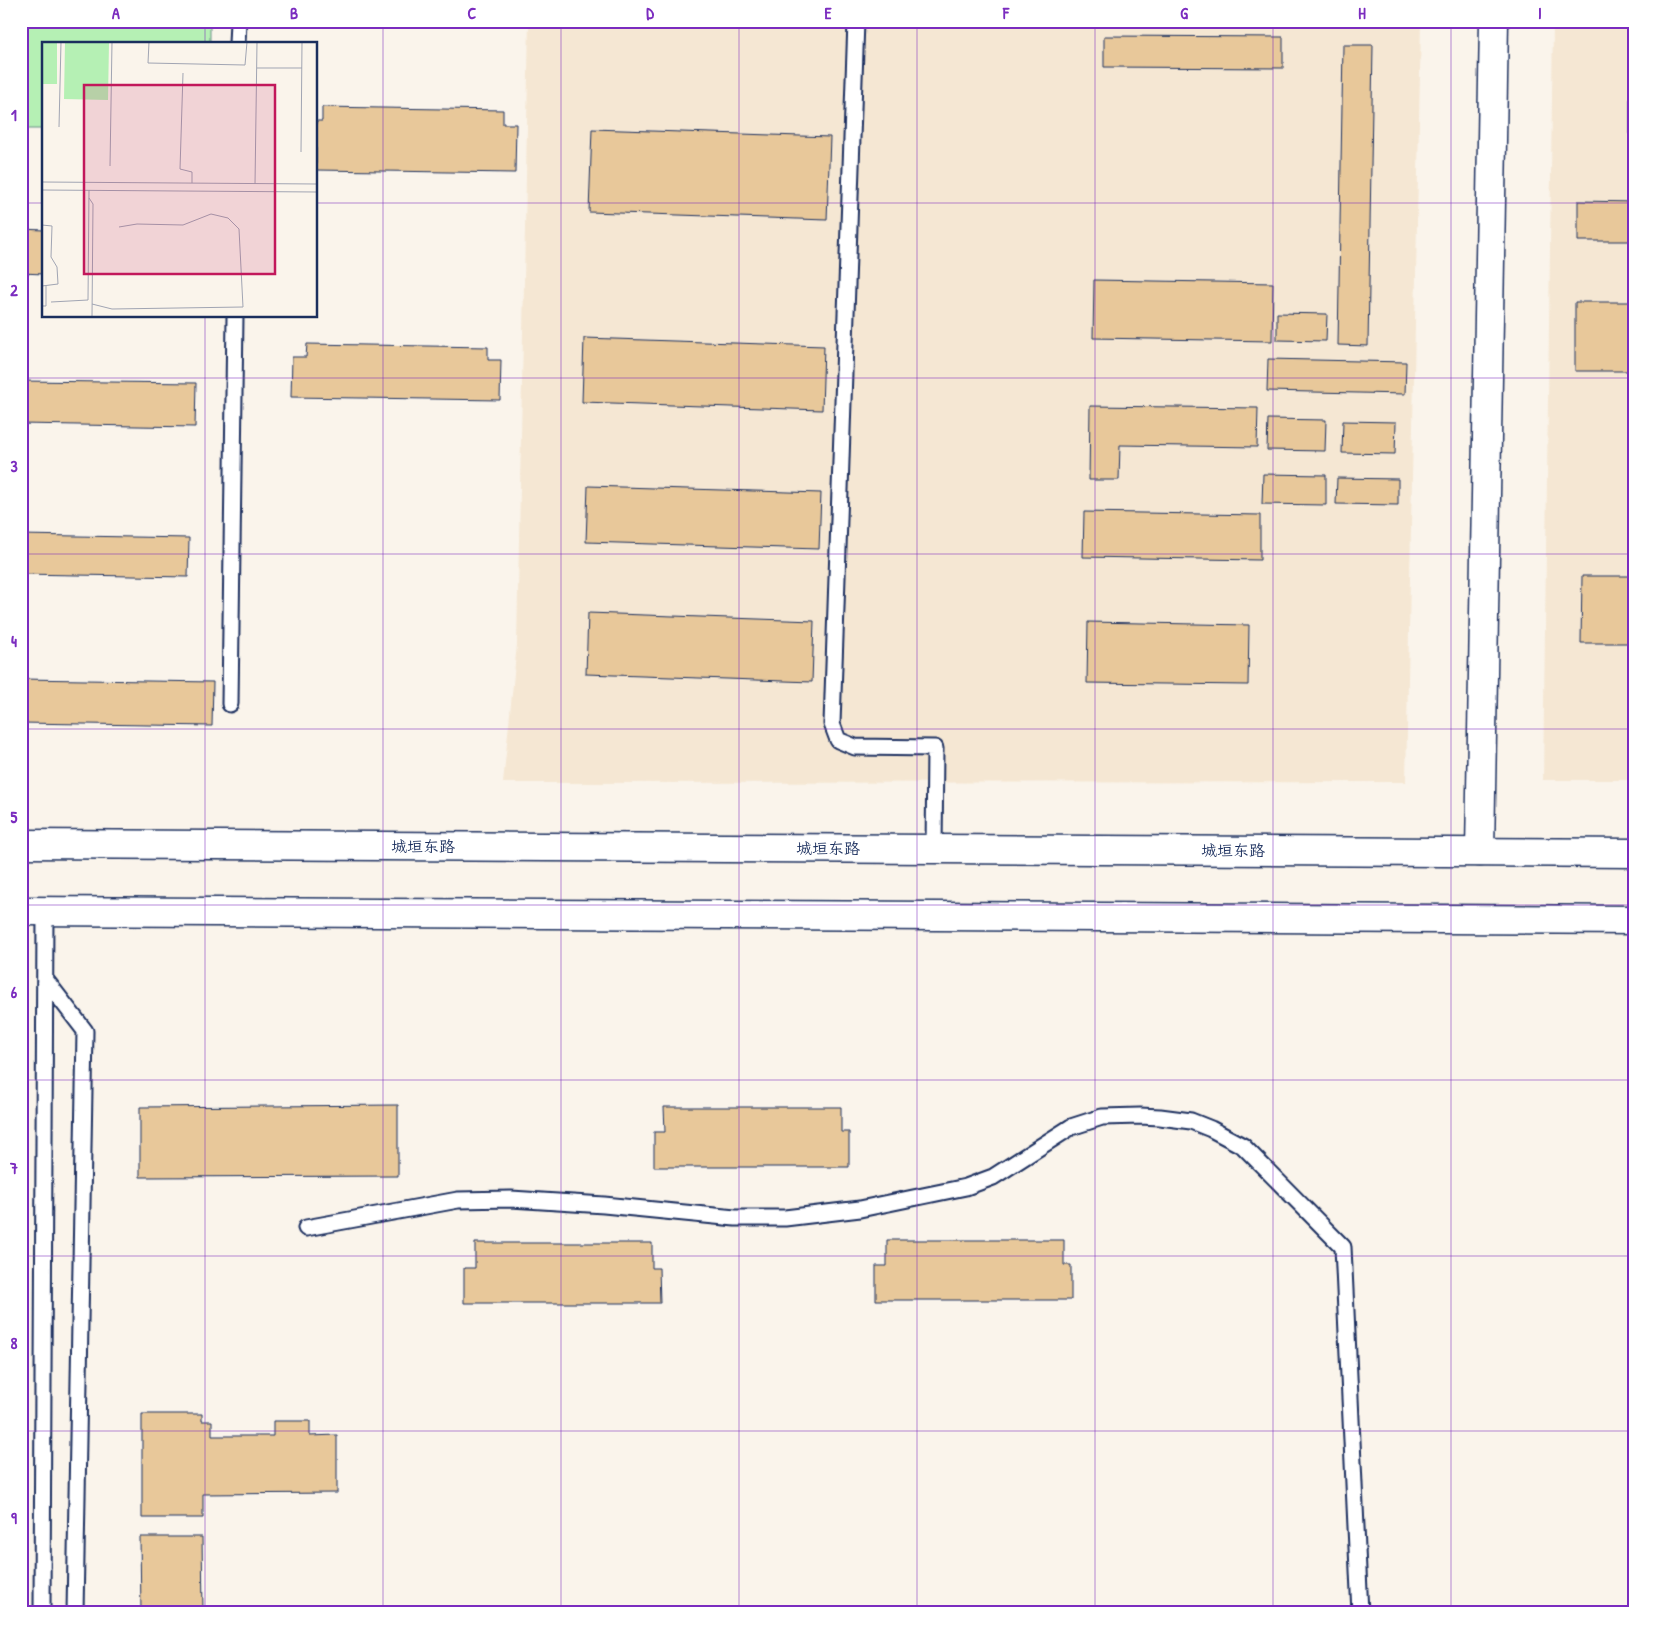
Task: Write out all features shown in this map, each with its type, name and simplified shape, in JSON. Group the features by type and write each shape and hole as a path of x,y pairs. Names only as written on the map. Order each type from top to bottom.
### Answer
{"main road":[{"path":"1480,852 1494,21"},
{"name":"城垣东路","path":"21,844 1635,853"},
{"path":"33,911 1635,920"}],"lane":[{"path":"238,21 238,42"},
{"path":"856,21 832,724 838,740 855,747 936,748 934,849"},
{"path":"230,704 234,318"},
{"path":"33,911 45,979 42,1613"},
{"path":"45,979 85,1031 75,1613"},
{"path":"306,1228 409,1208 467,1200 511,1199 595,1204 735,1218 813,1216 860,1209 966,1187 993,1177 1072,1127 1102,1117 1160,1117 1191,1121 1244,1146 1342,1247 1360,1613"}],"shaded area":[{"path":"529,21 1421,21 1406,782 503,783 517,644"},
{"path":"1553,21 1635,21 1635,780 1543,780"}],"green space":[{"path":"21,21 210,21 210,42 42,42 42,129 21,129"}],"building":[{"path":"1104,36 1283,37 1283,68 1104,67"},
{"path":"1343,45 1373,45 1368,346 1338,345"},
{"path":"1630,91 1635,92 1635,140 1630,140"},
{"path":"322,107 503,110 503,124 516,124 515,173 318,170 318,121 322,121"},
{"path":"592,129 830,137 827,220 589,212"},
{"path":"1578,201 1635,202 1635,241 1578,241"},
{"path":"21,229 42,230 42,274 21,273"},
{"path":"1094,280 1273,283 1272,341 1093,338"},
{"path":"1575,302 1635,302 1635,371 1575,371"},
{"path":"1277,313 1327,314 1326,341 1277,340"},
{"path":"584,338 824,346 822,410 582,402"},
{"path":"307,344 488,347 488,360 501,360 500,400 291,397 292,357 306,357"},
{"path":"1268,359 1406,362 1405,394 1267,391"},
{"path":"21,381 196,383 195,427 21,424"},
{"path":"1090,406 1258,408 1257,447 1120,445 1119,480 1089,480"},
{"path":"1268,419 1326,420 1325,451 1267,450"},
{"path":"1343,421 1396,422 1395,454 1342,453"},
{"path":"1263,474 1326,475 1326,505 1262,504"},
{"path":"1337,478 1398,479 1398,505 1336,504"},
{"path":"588,486 821,493 819,549 586,542"},
{"path":"1084,512 1260,515 1260,560 1083,557"},
{"path":"21,535 189,538 188,577 21,574"},
{"path":"1582,576 1635,576 1635,643 1581,643"},
{"path":"588,613 814,621 812,682 586,674"},
{"path":"1088,622 1249,625 1248,685 1087,683"},
{"path":"21,679 213,682 212,726 21,723"},
{"path":"398,1105 398,1176 140,1177 140,1107"},
{"path":"664,1107 841,1107 841,1132 849,1132 849,1167 654,1167 654,1132 665,1132"},
{"path":"887,1240 1064,1240 1064,1265 1071,1265 1071,1300 876,1300 876,1266 887,1266"},
{"path":"475,1243 652,1243 652,1268 659,1268 660,1303 464,1303 464,1268 475,1268"},
{"path":"142,1414 202,1414 202,1421 212,1421 212,1436 273,1436 273,1421 310,1421 310,1436 337,1435 337,1493 203,1494 203,1518 142,1518"},
{"path":"140,1537 202,1537 203,1613 141,1613"}]}
